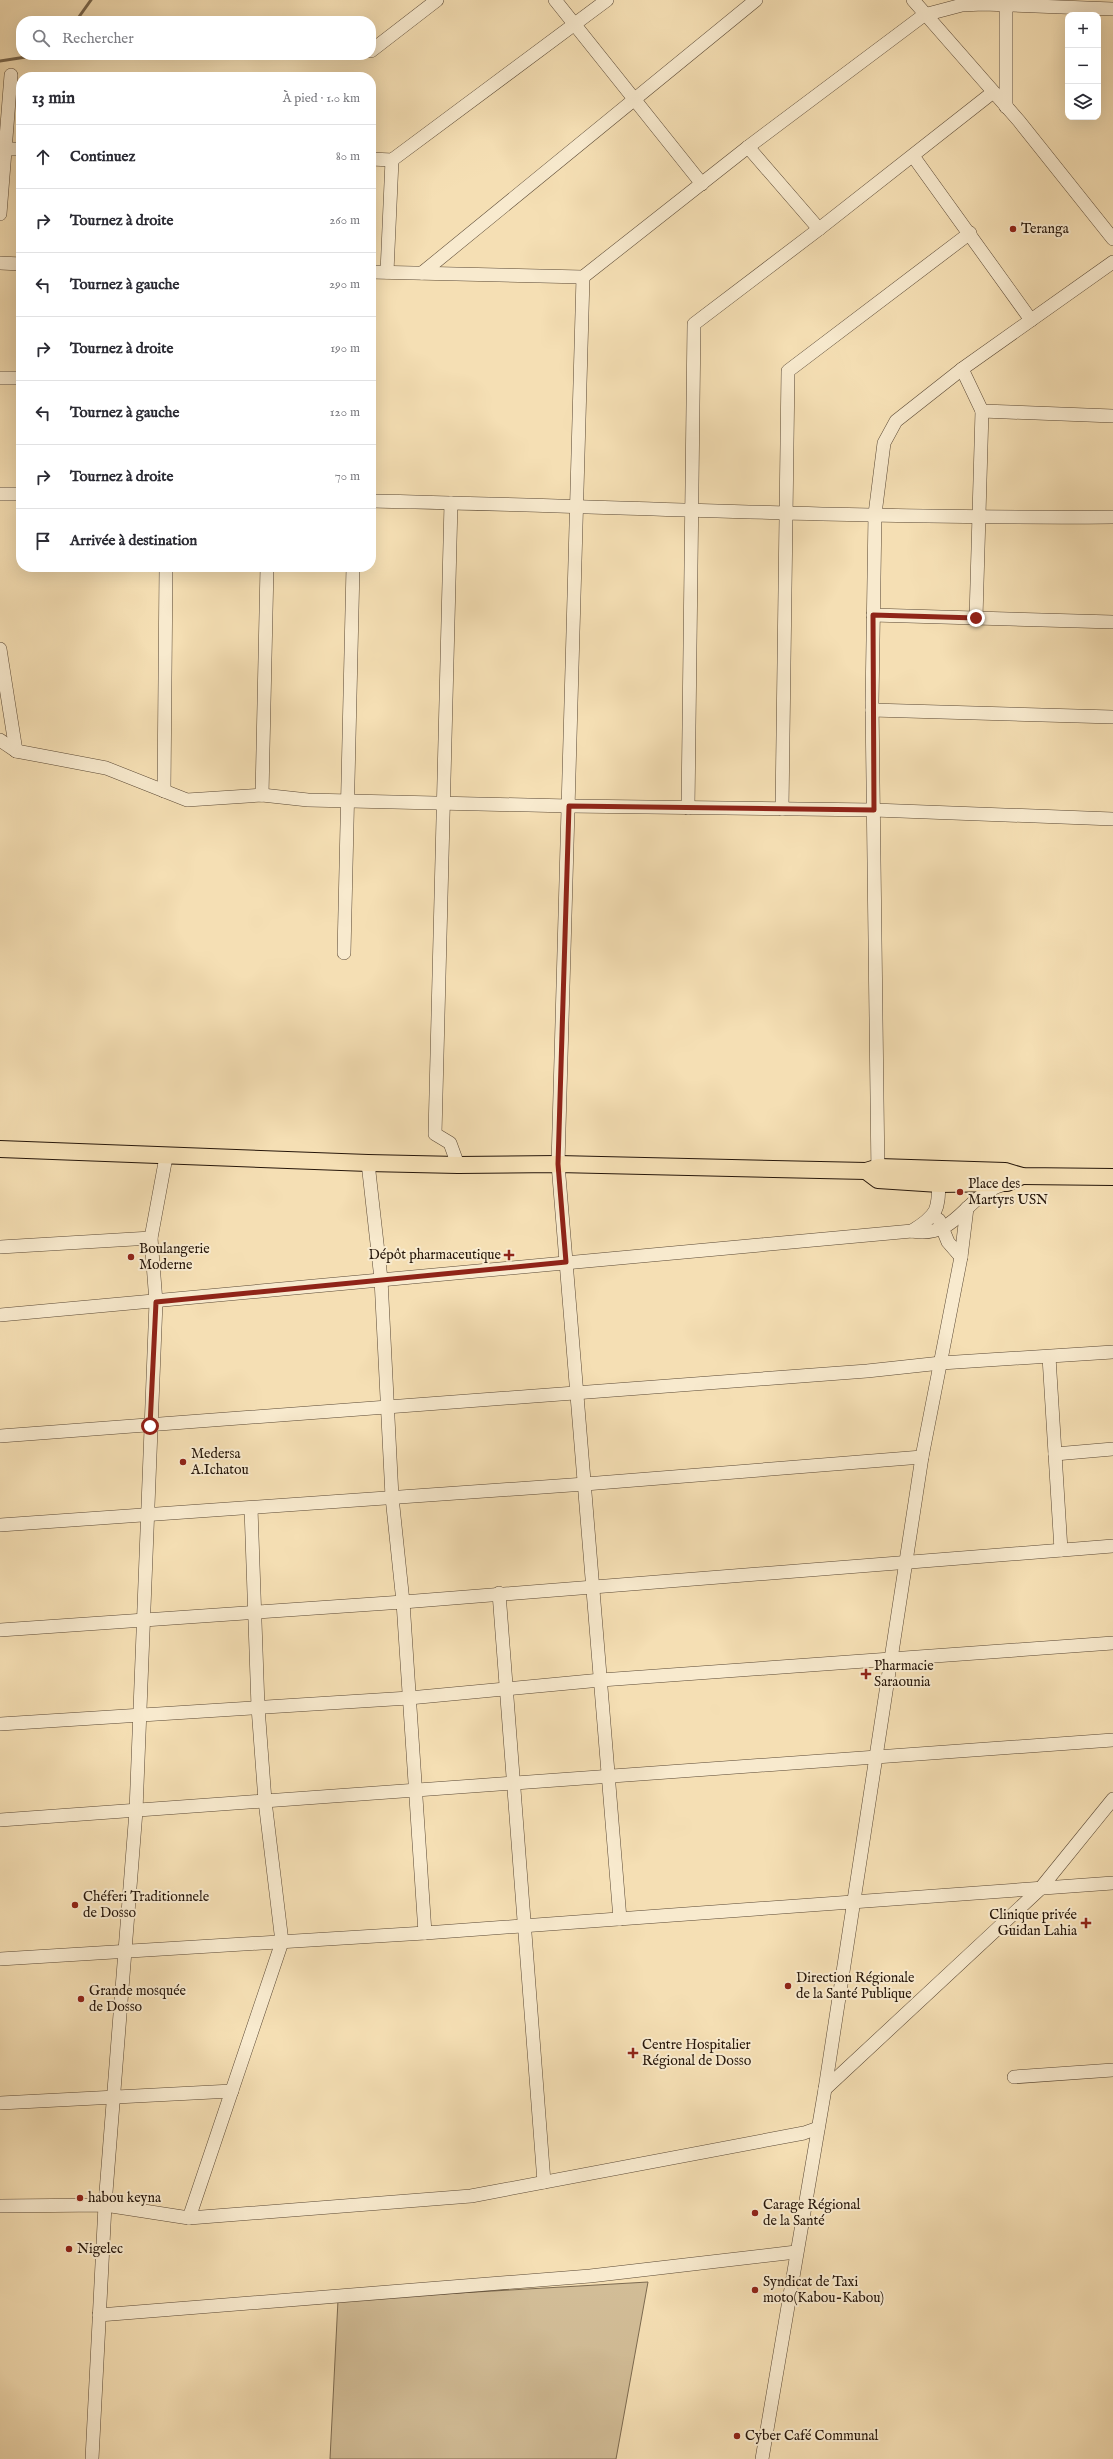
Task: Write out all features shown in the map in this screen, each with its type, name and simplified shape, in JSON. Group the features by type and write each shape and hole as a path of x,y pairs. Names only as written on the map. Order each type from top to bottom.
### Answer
{"main road":[{"path":"0,1149 166,1157 368,1163 458,1165 558,1164 874,1173 973,1177 1007,1183 1022,1176"},
{"path":"973,1177 1005,1171 1022,1176 1113,1177"}],"street":[{"path":"376,46 437,0"},
{"path":"555,0 702,184"},
{"path":"376,159 392,160 607,0"},
{"path":"422,273 634,98 756,0"},
{"path":"913,0 924,15 1006,108 1113,239"},
{"path":"1006,3 1006,108"},
{"path":"376,272 583,277 748,147 924,15 962,5 1006,3 1113,9"},
{"path":"0,214 4,148 11,75"},
{"path":"688,808 690,508 694,324 819,229 992,93"},
{"path":"748,147 819,229"},
{"path":"4,148 16,149"},
{"path":"913,156 970,233 1031,320"},
{"path":"387,272 392,160"},
{"path":"782,809 788,371 970,233"},
{"path":"874,1173 873,615 875,514 884,444 896,422 962,368 1113,262"},
{"path":"0,263 16,264"},
{"path":"583,277 578,505 558,1164 620,1919"},
{"path":"962,368 982,411 976,618"},
{"path":"0,378 16,378"},
{"path":"982,411 1113,416"},
{"path":"0,494 16,494"},
{"path":"376,501 690,508 979,518 1113,517"},
{"path":"451,503 442,803 435,1134 450,1143 458,1165"},
{"path":"164,791 166,572"},
{"path":"262,795 267,572"},
{"path":"344,953 353,572"},
{"path":"873,615 1113,622"},
{"path":"0,649 16,751"},
{"path":"872,710 1113,717"},
{"path":"0,740 16,751 106,768 187,800 262,795 348,801 569,806 874,810 1113,819"},
{"path":"92,2459 105,2205 136,1810 156,1302 151,1238 166,1157"},
{"path":"368,1163 381,1279 392,1497 403,1602 425,1933"},
{"path":"939,1176 936,1211 939,1233 952,1249 961,1257"},
{"path":"762,2459 796,2252 825,2089 852,1902 877,1757 922,1457 961,1257 973,1177"},
{"path":"0,1315 156,1302 381,1279 912,1231 939,1233 958,1219 982,1194 1007,1183"},
{"path":"912,1231 932,1218 936,1211"},
{"path":"0,1247 151,1238"},
{"path":"0,1436 150,1426 867,1371 941,1363 1113,1352"},
{"path":"1049,1357 1061,1550"},
{"path":"1055,1454 1113,1449"},
{"path":"0,1525 148,1516 585,1484 922,1457"},
{"path":"189,2218 282,1942 265,1801 258,1706 256,1612 251,1508"},
{"path":"0,1630 403,1602 1113,1546"},
{"path":"499,1594 544,2182"},
{"path":"0,1724 258,1706 409,1698 601,1680 1113,1643"},
{"path":"0,1820 1113,1740"},
{"path":"825,2089 1040,1889 1113,1799"},
{"path":"0,1959 125,1953 425,1933 1113,1883"},
{"path":"1014,2077 1113,2070"},
{"path":"0,2103 232,2091"},
{"path":"0,2205 105,2205 189,2218 471,2196 804,2133 818,2128"},
{"path":"100,2315 590,2276 796,2252"}],"shaded area":[{"path":"648,2282 616,2459 330,2459 338,2300"}],"waterway":[{"path":"80,16 91,0"},
{"path":"0,61 16,59"}],"place":[{"name":"Teranga","path":"1013,229"},
{"name":"Place des Martyrs USN","path":"960,1192"},
{"name":"Dépôt pharmaceutique","path":"509,1255"},
{"name":"Boulangerie Moderne","path":"131,1257"},
{"name":"Medersa A.Ichatou","path":"183,1462"},
{"name":"Pharmacie Saraounia","path":"866,1674"},
{"name":"Chéferi Traditionnele de Dosso","path":"75,1905"},
{"name":"Clinique privée Guidan Lahia","path":"1086,1923"},
{"name":"Direction Régionale de la Santé Publique","path":"788,1986"},
{"name":"Grande mosquée de Dosso","path":"81,1999"},
{"name":"Centre Hospitalier Régional de Dosso","path":"633,2053"},
{"name":"habou keyna","path":"80,2198"},
{"name":"Carage Régional de la Santé","path":"755,2213"},
{"name":"Nigelec","path":"69,2249"},
{"name":"Syndicat de Taxi moto(Kabou-Kabou)","path":"755,2290"},
{"name":"Cyber Café Communal","path":"737,2436"}],"route":[{"path":"150,1426 156,1302 566,1262 558,1164 569,806 874,810 872,703 873,615 976,618"}]}
